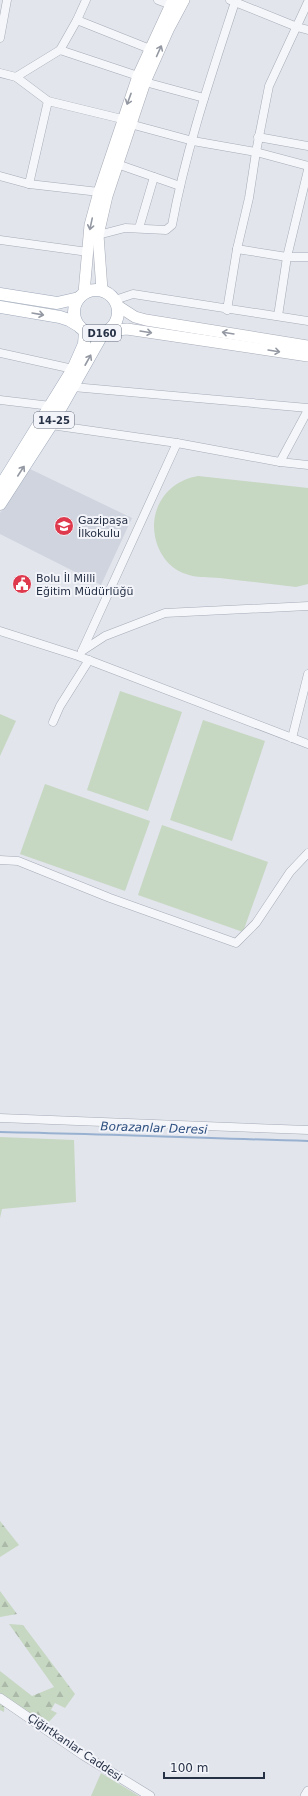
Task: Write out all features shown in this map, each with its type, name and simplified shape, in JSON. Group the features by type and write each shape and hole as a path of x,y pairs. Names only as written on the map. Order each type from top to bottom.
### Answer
{"main road":[{"path":"141,79 184,0"},
{"path":"81,296 88,252 90,226 99,192 141,79 150,49 172,3"},
{"path":"102,290 98,235 117,164 126,121"},
{"path":"0,294 57,303 81,296 90,290 102,290 110,294 116,303 135,317 146,320 308,346"},
{"name":"D160","path":"81,296 74,311 82,328 92,334 105,332 117,320 116,303"},
{"path":"0,307 60,317 69,320 82,328"},
{"name":"14-25","path":"0,487 73,369 84,344 82,328"},
{"path":"105,332 127,329 308,356"},
{"name":"14-25","path":"0,504 51,426 105,332"}],"street":[{"path":"0,38 7,0"},
{"path":"16,77 60,50 77,20 86,0"},
{"path":"158,0 172,3"},
{"path":"98,235 125,228 166,230 172,225 180,186 233,1 308,30"},
{"path":"227,310 237,249 249,198 258,137 269,86 308,2"},
{"path":"77,20 150,49"},
{"path":"60,50 141,79 204,98"},
{"path":"0,73 16,77 48,101 126,121 193,141 256,152 308,166"},
{"path":"29,184 48,101"},
{"path":"258,137 308,146"},
{"path":"117,164 180,186"},
{"path":"278,316 287,257 308,170"},
{"path":"0,176 29,184 99,192"},
{"path":"139,228 154,177"},
{"path":"0,240 88,252"},
{"path":"237,249 287,257 308,256"},
{"path":"116,303 133,294 308,322"},
{"path":"0,353 73,369"},
{"path":"73,387 308,409 280,462"},
{"path":"0,400 51,406"},
{"path":"51,426 177,444 280,462 308,465"},
{"path":"80,654 177,444"},
{"path":"80,654 105,636 165,613 308,606"},
{"path":"0,631 80,654 89,660 308,744"},
{"path":"53,722 60,706 89,660"},
{"path":"292,738 308,674"},
{"path":"0,860 18,861 110,898 236,944 256,923 290,872 308,853"},
{"path":"0,1118 308,1130"},
{"name":"Çiğirtkanlar Caddesi","path":"0,1698 83,1755 150,1796"},
{"path":"305,1796 308,1791"}],"shaded area":[{"name":"Gazipaşa İlkokulu","path":"30,469 132,518 101,585 0,534 0,513"}],"green space":[{"path":"198,476 308,488 308,584 296,587 194,576 177,570 169,564 158,548 155,538 154,528 157,509 164,496 173,486"},
{"path":"120,691 182,712 148,811 87,790"},
{"path":"0,714 16,721 0,756"},
{"path":"203,720 265,741 232,841 170,820"},
{"path":"45,784 150,821 125,891 20,854"},
{"path":"162,825 268,862 243,932 138,895"},
{"path":"0,1137 74,1140 76,1202 2,1209 0,1218"},
{"path":"0,1521 19,1545 0,1557"},
{"path":"0,1591 17,1614 0,1617"},
{"path":"9,1624 23,1625 75,1694 65,1708 55,1703 51,1710 57,1713 46,1725 5,1697 4,1712 0,1710 0,1671 32,1696 54,1687"},
{"path":"101,1773 139,1796 91,1796"}],"waterway":[{"name":"Borazanlar Deresi","path":"0,1132 308,1141"}],"place":[{"name":"Gazipaşa İlkokulu","path":"64,526"},
{"name":"Bolu İl Milli Eğitim Müdürlüğü","path":"22,584"}]}
